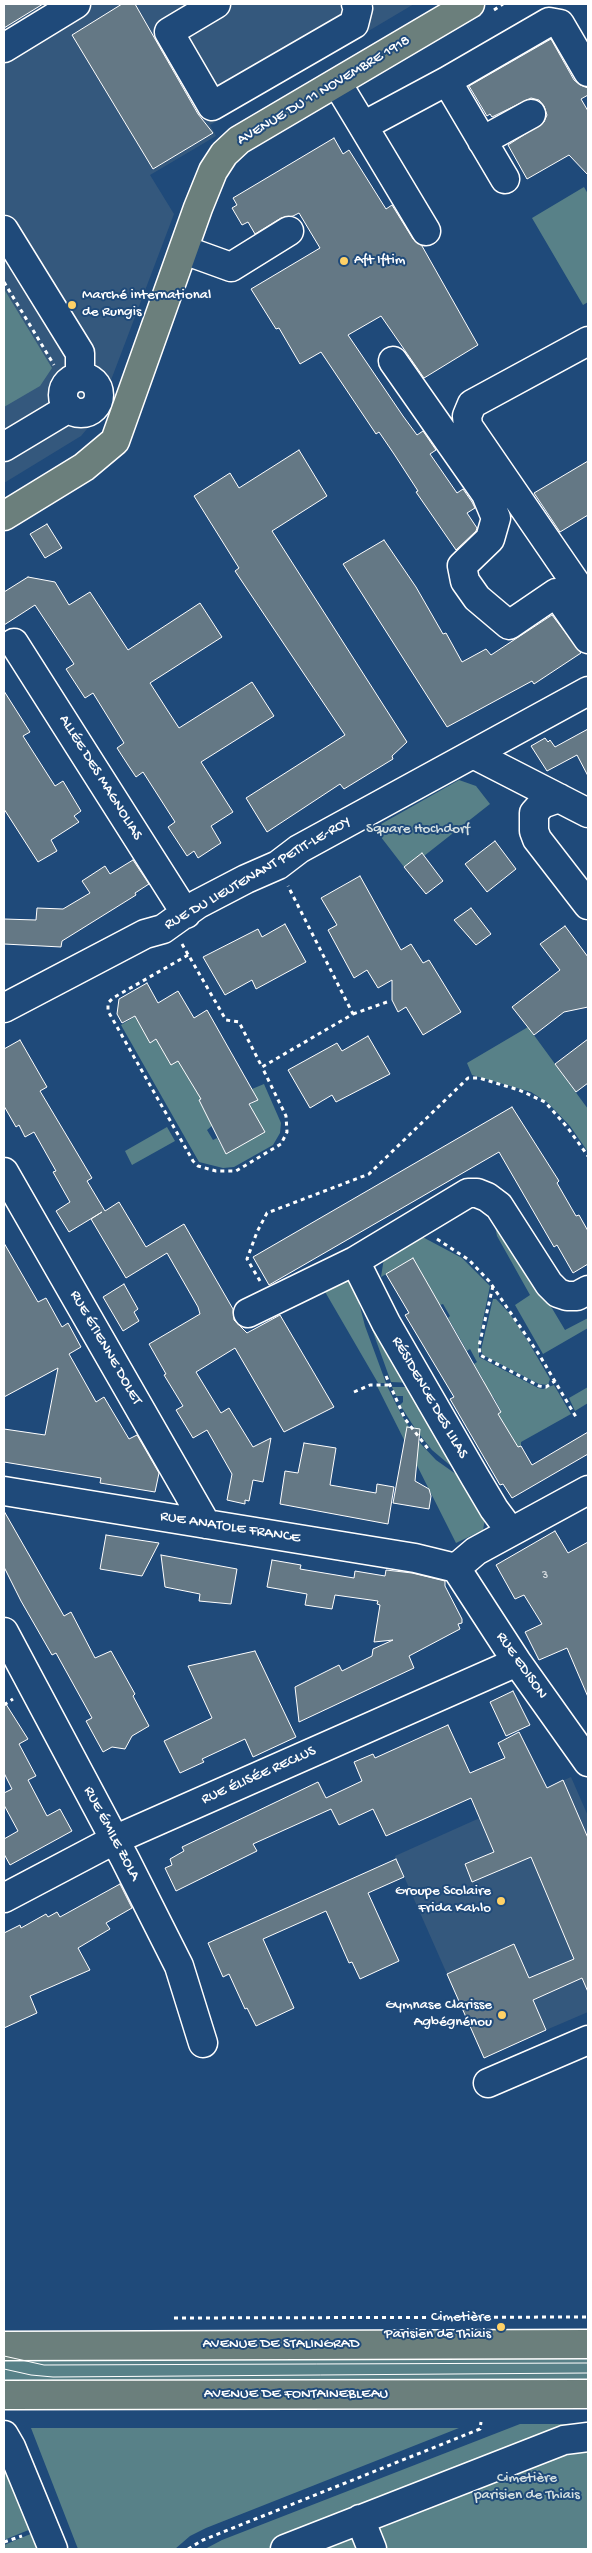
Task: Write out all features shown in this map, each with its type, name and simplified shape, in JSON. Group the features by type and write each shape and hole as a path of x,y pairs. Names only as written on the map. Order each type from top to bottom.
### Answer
{"main road":[{"name":"AVENUE DU 11 NOVEMBRE 1918","path":"4,516 84,467 115,441 213,172 224,154 239,140 470,4"},
{"name":"AVENUE DE STALINGRAD","path":"4,2346 588,2344"},
{"name":"AVENUE DE FONTAINEBLEAU","path":"4,2395 588,2394"}],"street":[{"path":"4,48 76,4"},
{"path":"216,4 169,32 212,106 354,24 358,8 356,4"},
{"path":"363,126 447,81 549,22 560,24 588,72"},
{"path":"447,81 505,179"},
{"path":"337,83 426,231"},
{"path":"482,141 531,114"},
{"path":"4,230 80,353 80,377"},
{"path":"184,250 231,267 289,230"},
{"path":"588,341 472,404 467,416 468,426 588,601"},
{"path":"393,361 486,494 496,518 490,539 462,566 465,581 477,598 509,625 556,593 588,640"},
{"path":"80,377 90,379 99,392 96,404 92,408 81,412 69,408 65,404 63,392 69,381 80,377"},
{"path":"96,404 125,413"},
{"path":"4,447 69,408"},
{"name":"ALLÉE DES MAGNOLIAS","path":"14,643 178,919"},
{"name":"RUE DU LIEUTENANT PETIT-LE-ROY","path":"4,1008 145,934 178,919 198,904 246,878 278,865 299,849 588,691"},
{"path":"473,754 588,813"},
{"path":"559,798 542,804 534,813 534,832 537,839 588,906"},
{"name":"RUE ÉTIENNE DOLET","path":"4,1172 206,1524"},
{"path":"248,1314 272,1300 354,1261 468,1193 477,1193 487,1197 507,1216 549,1284 558,1292 567,1296 577,1296 588,1290"},
{"name":"RÉSIDENCE DES LILAS","path":"354,1261 386,1323 421,1384 494,1509 512,1532"},
{"path":"456,1568 476,1551 588,1490"},
{"name":"RUE ANATOLE FRANCE","path":"4,1491 414,1558 456,1568"},
{"name":"RUE EDISON","path":"456,1568 517,1662 588,1762"},
{"name":"RUE ÉMILE ZOLA","path":"4,1632 179,1966 203,2043"},
{"name":"RUE ÉLISÉE RECLUS","path":"4,1898 114,1840 517,1662"},
{"path":"488,2083 588,2040"},
{"path":"4,2435 15,2456 53,2549"},
{"path":"285,2549 360,2518 564,2440 588,2437"},
{"path":"360,2518 372,2549"}],"path":[{"path":"278,865 353,1014"},
{"path":"178,919 188,955 226,1020 239,1022 286,1116 287,1132 281,1144 236,1171 216,1171 198,1166 193,1161 108,1011 108,1003 113,998 188,955"},
{"path":"262,1067 353,1014 387,1002"},
{"path":"272,1300 247,1259 257,1232 267,1213 369,1174 468,1078 479,1078 519,1090 545,1102 574,1134 588,1156"},
{"path":"413,1226 469,1260 492,1286 518,1321 576,1418"},
{"path":"492,1286 480,1355 539,1386 546,1387 555,1381"},
{"path":"354,1392 370,1385 421,1384"},
{"path":"167,2318 588,2317"},
{"path":"188,2549 203,2540 480,2430 481,2422"}],"shaded area":[{"name":"Marché international de Rungis","path":"4,4 414,4 210,125 216,136 150,175 174,214 97,417 81,436 4,483"},
{"name":"Groupe Scolaire Frida Kahlo","path":"571,1777 588,1816 588,2012 546,2030 509,1946 447,1974 395,1856"}],"green space":[{"path":"584,187 588,194 588,302 583,305 532,218"},
{"path":"4,289 52,368 40,386 4,407"},
{"name":"Square Hochdorf","path":"459,780 476,786 490,804 424,856 422,853 404,867 374,828"},
{"path":"139,1014 150,1043 157,1039 178,1061 205,1096 199,1100 213,1125 207,1130 213,1140 217,1138 226,1154 249,1105 257,1100 252,1089 264,1084 281,1123 280,1133 273,1145 234,1167 223,1168 199,1162 121,1025"},
{"path":"528,1027 588,1109 588,1152 570,1126 548,1103 531,1092 472,1075 467,1063"},
{"path":"167,1127 175,1141 132,1165 125,1151"},
{"path":"501,1223 565,1330 588,1318 588,1328 543,1354 515,1305 530,1295 497,1236 495,1226"},
{"path":"415,1233 462,1258 490,1286 479,1339 479,1357 538,1388 543,1389 554,1385 571,1414 521,1442 521,1446 518,1447 498,1414 501,1411 494,1398 481,1383 484,1381 474,1364 477,1362 470,1349 467,1351 448,1318 450,1316 443,1304 440,1305 413,1259 381,1277 384,1258"},
{"path":"341,1280 352,1282 355,1287 365,1326 386,1383 378,1383 324,1290"},
{"path":"493,1299 496,1299 510,1314 529,1343 550,1379 548,1385 539,1384 483,1355 481,1350"},
{"path":"364,1307 412,1383 391,1382"},
{"path":"377,1386 387,1386 402,1416 420,1443 436,1460 460,1477 485,1519 483,1530 456,1543"},
{"path":"392,1387 415,1387 458,1472 432,1450 416,1430 400,1405 403,1402 403,1396 396,1396"},
{"path":"588,1387 588,1403 575,1411 569,1398"},
{"path":"588,2356 588,2383 4,2385 4,2357"},
{"name":"Cimetière parisien de Thiais","path":"520,2424 588,2424 588,2549 205,2549 222,2540"},
{"path":"31,2428 459,2428 206,2528 190,2536 175,2549 78,2549"},
{"path":"4,2467 7,2468 31,2529 4,2540"},
{"path":"33,2533 39,2549 4,2549 4,2545"}],"building":[{"path":"4,4 43,4 4,28"},
{"path":"122,4 135,4 198,114 213,133 153,169 72,35"},
{"path":"551,39 574,80 588,88 588,95 581,99 588,111 588,175 569,155 527,179 508,145 544,122 547,115 544,106 539,100 531,98 492,117 490,114 487,116 469,86"},
{"path":"334,138 343,154 349,150 386,209 392,205 413,239 422,246 478,345 424,378 381,316 348,335 417,435 423,431 436,450 430,454 457,493 463,489 472,502 475,508 467,513 477,528 476,531 456,550 416,492 418,491 379,432 376,434 321,352 300,364 279,328 276,329 251,289 320,248 299,213 281,218 255,234 248,222 242,225 232,208 237,205 233,198"},
{"path":"299,450 327,496 272,531 407,742 392,756 393,759 344,789 340,784 267,832 246,798 345,735 235,571 239,568 194,496 230,473 239,488"},
{"path":"588,461 588,515 560,532 534,493"},
{"path":"47,524 62,548 45,558 30,534"},
{"path":"384,540 416,587 443,634 446,633 462,662 486,649 491,655 552,615 581,653 534,684 532,681 447,727 343,564"},
{"path":"28,577 55,582 69,605 90,592 128,650 200,603 222,637 150,683 179,728 252,682 274,716 201,762 233,812 211,826 221,843 198,858 194,851 187,856 168,827 175,822 143,772 136,777 117,748 124,743 93,693 85,698 66,669 74,664 35,605 4,625 4,592"},
{"path":"4,691 30,732 23,736 55,786 63,781 81,811 74,816 79,822 51,840 57,851 38,862 4,809"},
{"path":"588,729 588,776 577,755 547,771 531,746 545,738 548,742 550,740 555,747"},
{"path":"495,841 516,869 487,892 465,864"},
{"path":"422,853 443,881 426,894 404,867"},
{"path":"133,860 149,884 135,893 136,895 62,941 61,947 4,944 4,919 36,920 37,908 63,909 90,893 82,881 105,866 110,874"},
{"path":"360,876 401,950 411,944 423,963 429,960 461,1012 423,1035 406,1007 398,1012 392,1000 392,980 378,988 367,970 354,978 328,930 337,925 321,898"},
{"path":"471,908 491,934 476,945 454,920"},
{"path":"285,924 306,962 256,989 252,980 225,995 203,957 258,929 262,937"},
{"path":"565,926 588,957 588,1007 564,1012 534,1035 512,1007 560,970 540,944"},
{"path":"147,983 158,1003 178,991 194,1018 207,1010 258,1100 249,1104 265,1132 226,1154 199,1100 201,1099 178,1061 171,1065 156,1039 150,1043 135,1016 122,1023 117,1014 119,999"},
{"path":"368,1036 390,1074 336,1102 332,1095 310,1108 288,1070 337,1043 342,1051"},
{"path":"588,1039 588,1083 576,1092 555,1064"},
{"path":"20,1040 47,1087 40,1091 92,1178 87,1181 105,1211 119,1202 146,1247 184,1224 233,1309 234,1320 247,1333 280,1315 334,1407 284,1432 235,1348 196,1372 221,1413 229,1408 253,1447 271,1438 263,1482 253,1480 249,1501 245,1500 245,1504 227,1500 232,1474 207,1430 193,1438 176,1410 183,1406 164,1375 166,1374 149,1344 200,1314 198,1307 167,1253 126,1278 91,1219 102,1212 69,1232 56,1211 70,1202 53,1172 56,1171 34,1132 25,1137 19,1125 16,1127 4,1106 4,1049"},
{"path":"512,1107 559,1181 557,1183 576,1216 579,1215 588,1231 588,1264 573,1273 557,1245 554,1247 499,1152 269,1285 253,1257"},
{"path":"4,1243 38,1302 46,1298 62,1327 68,1323 81,1347 69,1354 96,1402 104,1397 129,1439 137,1435 159,1473 155,1492 100,1483 101,1478 4,1462 4,1429 45,1435 58,1368 4,1397"},
{"path":"413,1258 501,1412 498,1414 518,1447 521,1446 532,1465 588,1432 588,1454 512,1498 503,1484 500,1485 450,1399 454,1397 405,1315 409,1313 386,1274"},
{"path":"124,1284 138,1309 134,1312 139,1321 123,1331 103,1297"},
{"path":"407,1427 420,1429 415,1481 429,1489 431,1496 429,1509 393,1503"},
{"path":"304,1443 336,1448 330,1485 376,1493 377,1484 394,1487 388,1524 280,1504 285,1471 298,1473"},
{"path":"4,1511 64,1616 71,1612 95,1658 111,1651 135,1694 133,1696 149,1726 132,1736 125,1749 112,1747 103,1752 86,1721 92,1718 56,1653 52,1655 21,1601 4,1567"},
{"path":"555,1531 568,1553 588,1542 588,1697 567,1648 539,1660 525,1632 542,1624 524,1595 515,1599 496,1565"},
{"path":"106,1535 159,1543 142,1576 100,1569"},
{"path":"161,1555 237,1569 231,1604 199,1601 200,1594 165,1587"},
{"path":"272,1560 301,1565 300,1569 354,1578 355,1571 385,1576 386,1570 412,1573 445,1581 445,1586 462,1619 462,1623 458,1624 460,1629 409,1656 414,1668 299,1722 295,1687 339,1665 342,1671 372,1656 373,1649 393,1640 374,1642 380,1605 377,1604 378,1601 335,1595 332,1609 305,1605 307,1594 267,1587"},
{"path":"255,1651 296,1737 253,1757 245,1739 202,1759 204,1762 180,1773 164,1741 212,1718 188,1666"},
{"path":"513,1691 530,1725 506,1736 490,1702"},
{"path":"4,1701 28,1739 19,1744 36,1776 28,1780 47,1816 60,1809 72,1831 10,1865 4,1854 4,1839 18,1831 4,1805 4,1793 12,1789 4,1773"},
{"path":"448,1725 470,1773 505,1758 498,1743 519,1732 547,1788 563,1780 588,1838 588,1992 582,1978 533,2000 546,2030 484,2058 447,1974 514,1944 529,1978 574,1959 531,1857 472,1882 465,1864 494,1852 471,1798 386,1836 373,1809 339,1825 331,1809 253,1844 257,1851 176,1891 165,1868 172,1865 170,1859 184,1851 182,1847 318,1782 326,1798 362,1781 354,1762 373,1754 375,1758"},
{"path":"396,1859 404,1877 368,1893 399,1961 360,1979 352,1962 349,1963 326,1911 263,1939 294,2008 256,2026 247,2008 245,2009 229,1974 223,1977 208,1943"},
{"path":"120,1884 132,1908 106,1923 110,1929 78,1948 90,1970 30,1996 37,2013 4,2028 4,1933 20,1925 21,1928 46,1914 48,1917 57,1912 60,1917"}],"tram line":[{"path":"4,2356 44,2365 588,2363"},
{"path":"4,2369 31,2375 53,2377 588,2373"}],"place":[{"name":"Aft Iftim","path":"344,261"},
{"name":"Marché international de Rungis","path":"72,305"},
{"name":"Groupe Scolaire Frida Kahlo","path":"501,1901"},
{"name":"Gymnase Clarisse Agbégnénou","path":"502,2015"},
{"name":"Cimetière Parisien de Thiais","path":"501,2327"}]}
